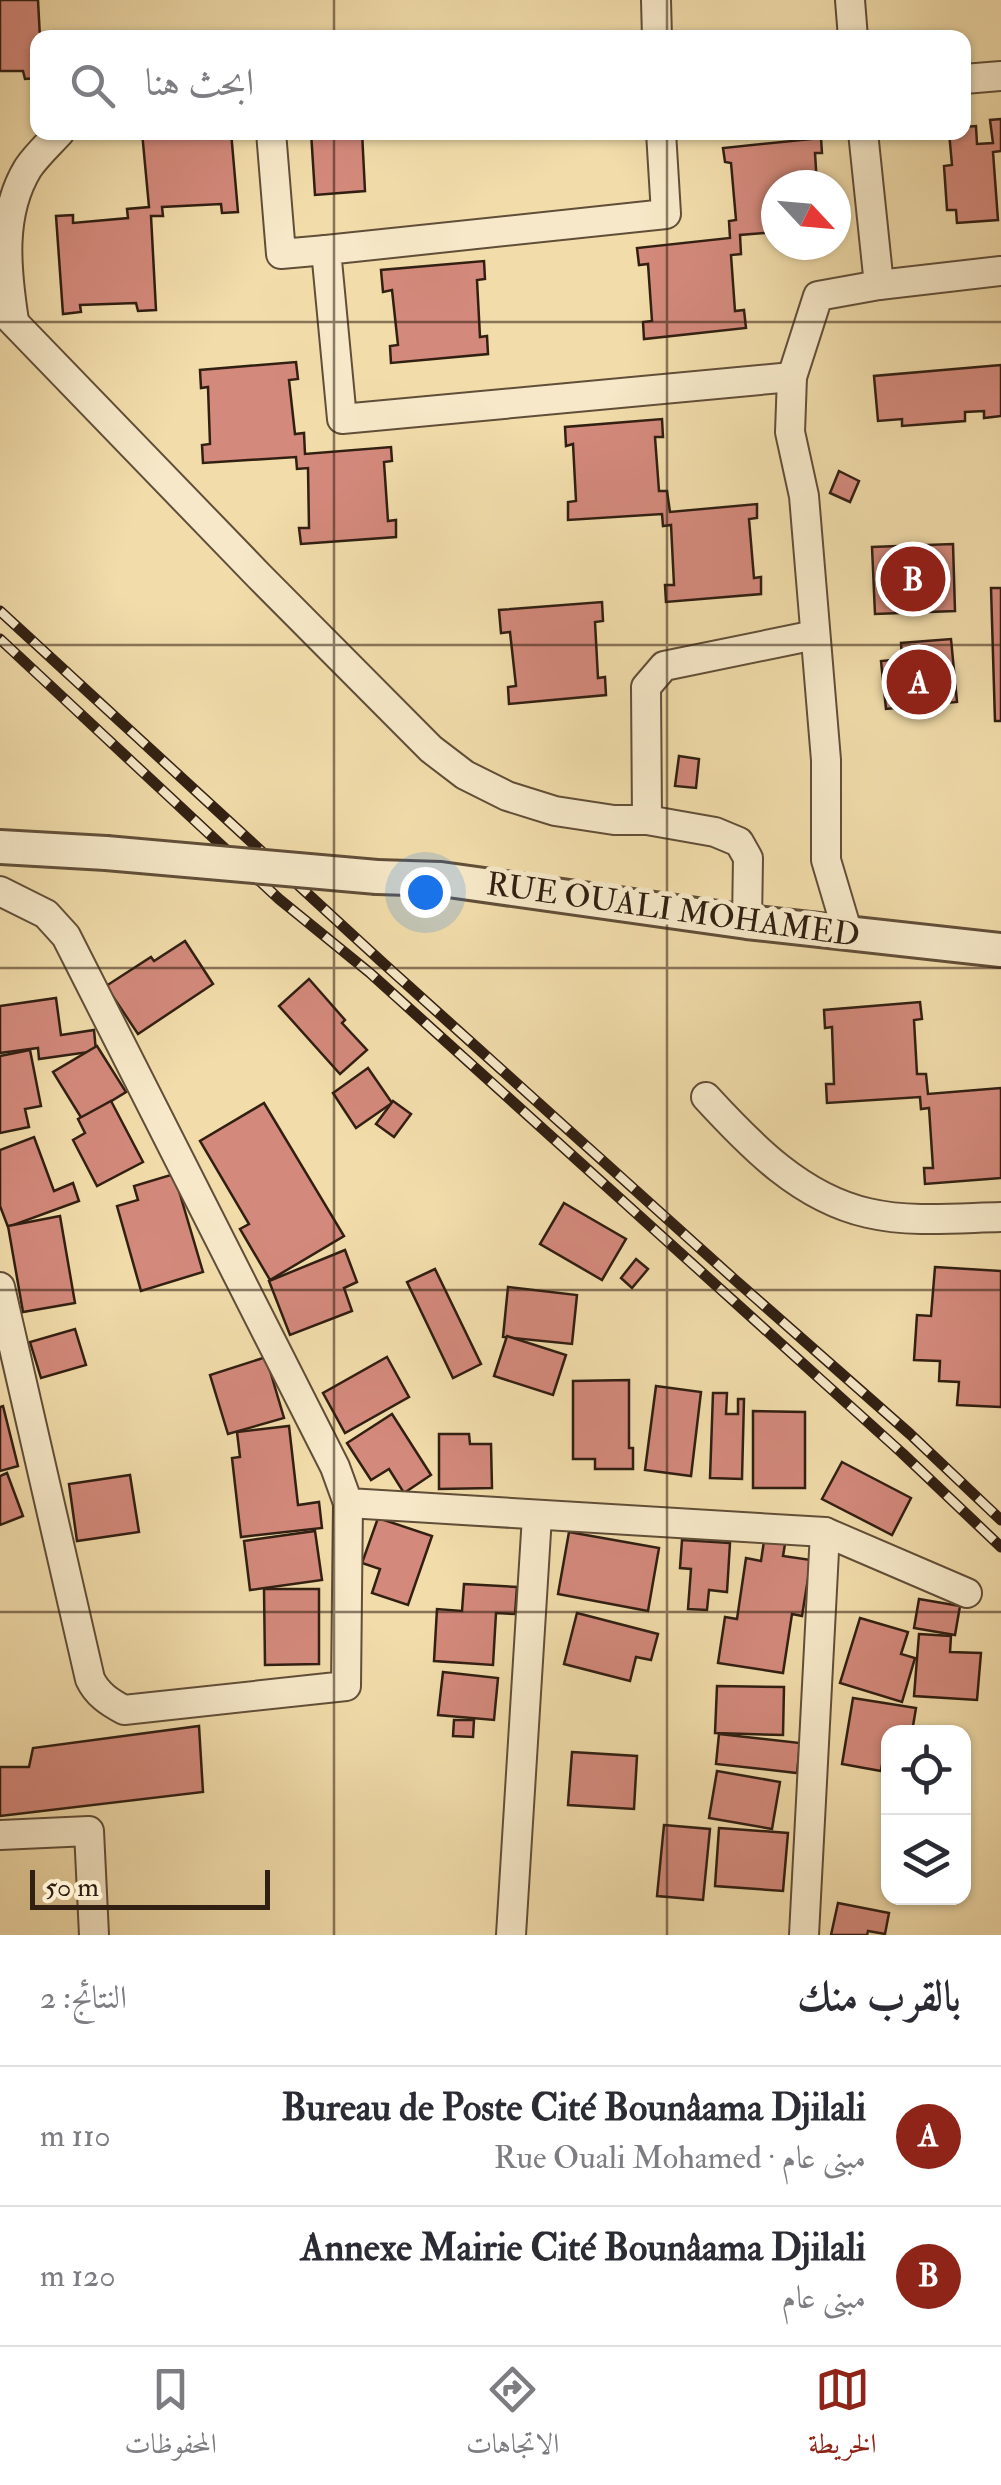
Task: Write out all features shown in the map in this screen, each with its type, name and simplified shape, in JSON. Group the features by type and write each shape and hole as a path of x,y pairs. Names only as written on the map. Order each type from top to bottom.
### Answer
{"street":[{"path":"656,0 657,30"},
{"path":"850,0 853,30"},
{"path":"971,78 1001,76"},
{"path":"53,140 28,168 12,200 5,240 7,315 431,749 465,775 508,796 555,811 614,820 648,820 715,832 738,842 748,858 747,922"},
{"path":"272,140 281,254 666,214 661,140"},
{"path":"864,140 878,285"},
{"path":"326,250 342,419 792,376"},
{"path":"848,934 826,860 826,760 804,496 790,432 792,376 818,296 1001,271"},
{"path":"648,820 646,686 664,666 815,635"},
{"path":"0,876 11,848"},
{"name":"RUE OUALI MOHAMED","path":"11,848 442,879 747,922 1001,950"},
{"path":"0,890 46,914 66,936 336,1467 348,1503 346,1686 124,1710 96,1690 90,1679 0,1287"},
{"path":"706,1096 746,1142 819,1197 869,1214 923,1219 1001,1217"},
{"path":"348,1503 825,1532 967,1593"},
{"path":"512,1935 537,1516"},
{"path":"804,1935 825,1532"},
{"path":"0,1836 89,1831 94,1935"}],"building":[{"path":"0,0 38,0 40,30 30,30 30,79 25,79 23,71 0,71"},
{"path":"1001,119 1001,151 993,152 998,220 957,223 956,210 947,210 944,166 952,165 950,140 971,140 971,126 976,126 977,144 993,143 990,120"},
{"path":"143,140 232,140 238,212 222,213 221,204 162,207 163,216 151,216 156,310 138,311 136,303 80,305 81,312 63,314 56,216 73,215 73,223 128,218 127,209 149,207"},
{"path":"312,140 362,140 365,191 315,195"},
{"path":"821,140 822,153 815,153 816,170 761,170 761,233 740,235 741,254 731,255 735,311 744,310 746,328 644,339 643,322 652,321 648,264 639,265 637,248 730,238 729,221 736,220 731,163 725,162 723,148"},
{"path":"484,261 485,279 477,280 480,337 487,336 488,354 391,363 390,346 398,345 392,290 383,292 381,270"},
{"path":"296,362 298,379 289,380 295,434 304,433 305,454 391,447 392,461 384,462 388,521 396,520 396,537 301,544 299,528 309,528 308,468 297,469 296,457 203,463 202,445 210,444 208,387 201,388 200,370"},
{"path":"1001,365 1001,416 984,418 984,411 965,412 965,421 902,426 902,419 878,421 874,376"},
{"path":"662,419 663,437 655,437 659,491 667,491 670,512 757,504 757,518 749,519 754,578 761,577 761,594 666,602 665,585 674,585 671,525 663,526 662,514 568,520 568,502 576,501 573,444 566,446 565,427"},
{"path":"839,471 859,481 850,502 830,493"},
{"path":"953,544 955,611 875,614 872,547"},
{"path":"991,588 1001,588 1001,721 995,721"},
{"path":"602,602 603,621 595,622 598,678 605,677 606,695 509,704 508,687 516,686 510,632 501,633 499,610"},
{"path":"951,639 957,702 886,709 881,661 902,659 901,643"},
{"path":"679,756 699,759 696,788 675,786"},
{"path":"185,941 213,984 138,1034 106,986"},
{"path":"309,979 367,1050 340,1074 279,1006"},
{"path":"56,998 61,1035 94,1030 96,1051 39,1059 38,1048 0,1053 0,1006"},
{"path":"920,1002 922,1019 914,1020 917,1074 926,1074 928,1094 1001,1088 1001,1178 925,1184 924,1168 933,1168 929,1108 921,1109 920,1097 827,1103 826,1084 834,1084 832,1027 825,1028 824,1010"},
{"path":"97,1046 126,1092 82,1119 53,1072"},
{"path":"30,1050 41,1106 25,1109 29,1127 0,1133 0,1056"},
{"path":"368,1068 392,1103 356,1128 333,1093"},
{"path":"111,1101 143,1162 97,1186 73,1140 85,1133 78,1119"},
{"path":"393,1101 411,1114 394,1137 376,1124"},
{"path":"264,1103 344,1236 270,1280 240,1229 249,1224 200,1141"},
{"path":"34,1137 54,1191 73,1183 79,1201 8,1227 0,1206 0,1150"},
{"path":"174,1174 203,1272 141,1291 117,1206 138,1200 134,1186"},
{"path":"564,1203 626,1239 602,1280 540,1244"},
{"path":"60,1216 75,1303 23,1312 8,1226"},
{"path":"345,1250 357,1282 344,1288 352,1311 290,1335 269,1281"},
{"path":"636,1259 648,1269 632,1288 621,1278"},
{"path":"935,1267 1001,1271 1001,1407 957,1405 959,1382 939,1381 940,1361 914,1360 917,1315 931,1316"},
{"path":"435,1269 481,1364 453,1378 407,1282"},
{"path":"508,1287 577,1295 572,1344 503,1337"},
{"path":"75,1329 86,1365 41,1378 30,1342"},
{"path":"507,1336 566,1355 553,1395 494,1376"},
{"path":"266,1357 284,1418 228,1434 210,1375"},
{"path":"387,1357 409,1397 345,1433 323,1393"},
{"path":"629,1380 629,1448 633,1448 633,1469 595,1469 595,1459 573,1459 573,1381"},
{"path":"656,1386 701,1392 691,1476 645,1470"},
{"path":"713,1393 727,1393 726,1414 738,1414 738,1399 744,1399 742,1479 710,1478"},
{"path":"3,1406 18,1466 0,1471 0,1407"},
{"path":"753,1411 805,1412 805,1488 753,1488"},
{"path":"392,1414 431,1475 404,1493 389,1469 371,1480 347,1443"},
{"path":"289,1426 298,1505 319,1502 322,1528 241,1537 232,1458 240,1457 237,1432"},
{"path":"439,1434 469,1434 470,1444 491,1444 492,1488 439,1489"},
{"path":"842,1462 911,1498 892,1535 822,1499"},
{"path":"7,1473 23,1516 0,1525 0,1476"},
{"path":"130,1475 139,1532 77,1541 69,1484"},
{"path":"378,1518 432,1536 408,1605 372,1593 380,1569 362,1563"},
{"path":"315,1531 322,1580 250,1590 244,1541"},
{"path":"569,1532 659,1548 648,1611 558,1594"},
{"path":"682,1540 730,1543 727,1592 709,1590 707,1610 688,1609 691,1569 680,1568"},
{"path":"764,1541 785,1544 783,1556 811,1560 802,1616 792,1614 783,1673 718,1663 725,1617 737,1619 746,1558 761,1561"},
{"path":"464,1584 517,1587 515,1614 496,1613 493,1665 434,1661 437,1609 462,1611"},
{"path":"264,1589 319,1589 319,1664 265,1665"},
{"path":"919,1599 960,1606 955,1635 914,1628"},
{"path":"577,1613 658,1634 651,1660 636,1657 630,1681 564,1664"},
{"path":"860,1618 908,1632 901,1654 915,1658 902,1702 840,1683"},
{"path":"919,1634 951,1636 950,1652 981,1653 977,1700 914,1696"},
{"path":"443,1672 498,1678 494,1720 438,1715"},
{"path":"717,1686 784,1687 783,1735 715,1733"},
{"path":"853,1698 916,1708 913,1725 881,1725 881,1771 842,1764"},
{"path":"454,1720 474,1720 473,1737 453,1736"},
{"path":"199,1726 203,1792 0,1816 0,1767 29,1767 33,1748"},
{"path":"719,1734 800,1743 797,1773 716,1764"},
{"path":"572,1752 637,1756 634,1809 568,1805"},
{"path":"717,1771 780,1782 772,1829 709,1818"},
{"path":"664,1825 710,1829 703,1900 657,1896"},
{"path":"719,1828 788,1833 783,1891 715,1886"},
{"path":"838,1903 889,1913 885,1934 868,1931 867,1935 831,1935"}],"railway":[{"path":"0,611 383,963 1001,1520"},
{"path":"0,639 279,899 370,973 1001,1547"}],"place":[{"name":"Annexe Mairie Cité Bounâama Djilali","path":"913,579"},
{"name":"Bureau de Poste Cité Bounâama Djilali","path":"919,682"}]}
